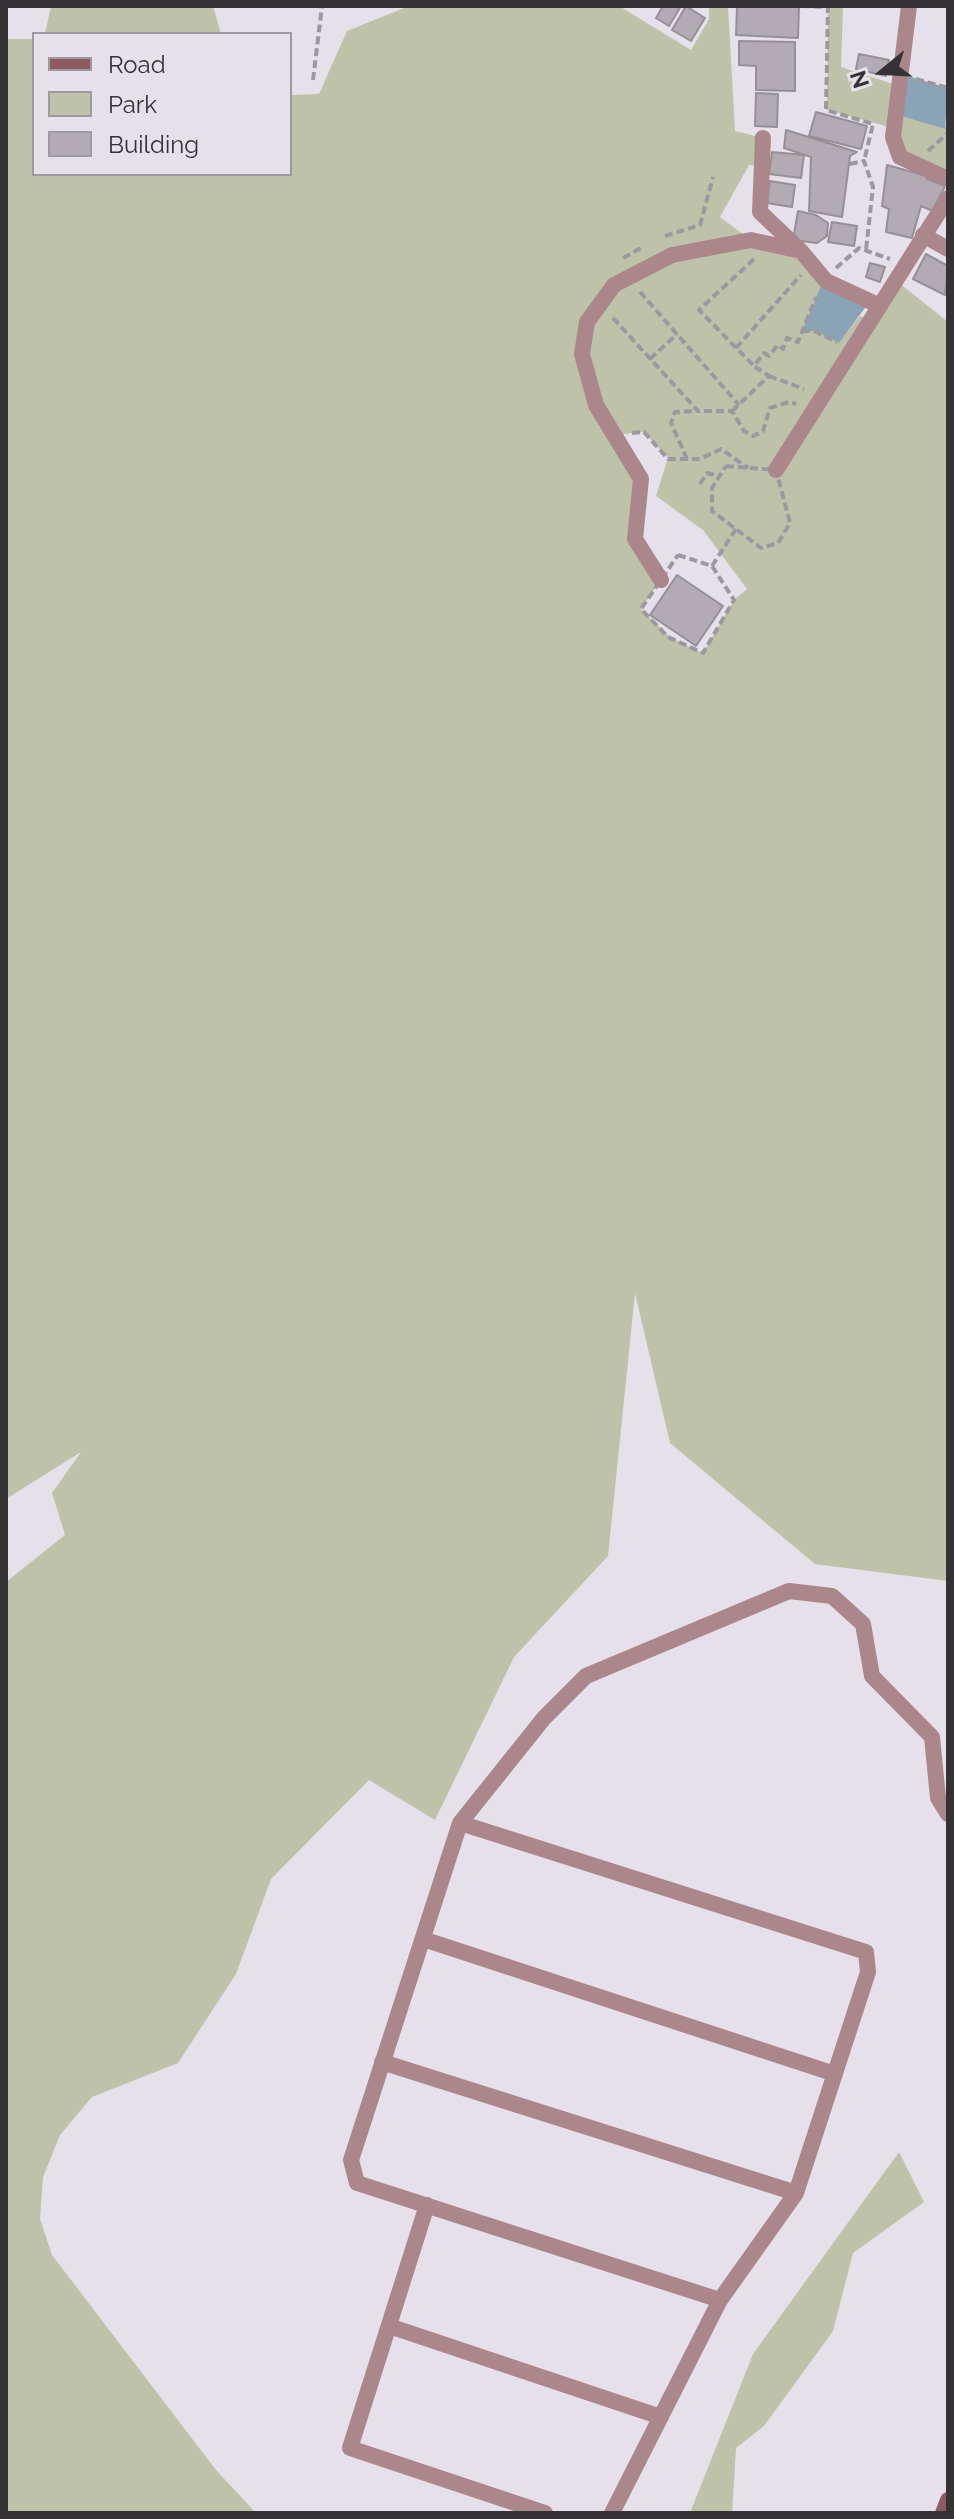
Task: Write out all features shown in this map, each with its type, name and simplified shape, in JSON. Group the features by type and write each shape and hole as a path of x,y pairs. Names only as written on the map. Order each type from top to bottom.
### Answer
{"street":[{"path":"909,6 893,136 900,157 948,179"},
{"path":"763,138 760,212 824,279 878,305"},
{"path":"776,470 948,198"},
{"path":"923,235 948,249"},
{"path":"661,580 635,539 641,479 596,405 582,354 587,322 614,285 672,255 751,240 806,257"},
{"path":"720,2300 357,2183 351,2160 460,1823 544,1718 586,1676 789,1591 832,1596 863,1624 872,1676 932,1737 938,1798 948,1814"},
{"path":"460,1823 866,1952 868,1972 796,2193 720,2300 612,2513"},
{"path":"423,1939 835,2074"},
{"path":"382,2062 796,2193"},
{"path":"427,2205 350,2448 545,2513"},
{"path":"389,2326 661,2417"},
{"path":"943,2513 948,2500"}],"path":[{"path":"313,80 322,6"},
{"path":"802,6 828,7 826,110 873,124 864,161 873,187 866,250"},
{"path":"901,74 948,88"},
{"path":"923,156 948,133"},
{"path":"850,164 864,161"},
{"path":"769,244 699,310 754,366 818,403"},
{"path":"754,366 764,353 769,356 778,345 783,349 787,338 798,342 824,279 859,248 904,265"},
{"path":"736,348 806,257"},
{"path":"627,278 739,405"},
{"path":"600,304 698,411"},
{"path":"802,331 814,331 839,343 846,334"},
{"path":"650,359 677,334"},
{"path":"687,459 671,423 675,412 732,411 769,376"},
{"path":"732,411 744,431 753,436 763,431 770,408 789,402 818,403"},
{"path":"615,435 644,432 668,459 700,459 721,449 750,469"},
{"path":"726,466 776,470 790,523 778,543 761,548 712,511 712,488 726,466"},
{"path":"700,484 707,473 719,476"},
{"path":"712,566 736,529"},
{"path":"678,555 712,566 734,600 703,653 668,637 641,609 678,555"}],"green space":[{"path":"51,6 213,6 220,32 45,32"},
{"path":"409,6 619,6 691,50 709,19 709,6 728,6 735,131 763,138 762,166 749,165 720,217 751,240 801,251 824,279 803,331 814,331 839,342 860,316 870,319 894,279 948,322 948,1581 815,1564 670,1443 635,1293 608,1556 514,1657 435,1820 369,1780 271,1879 236,1974 178,2063 92,2097 60,2135 43,2177 40,2219 52,2255 216,2470 256,2513 6,2513 6,1582 65,1535 52,1493 81,1452 6,1499 6,39 32,39 32,176 292,176 292,95 319,94 347,31","holes":["644,432 668,458 656,496 703,530 747,589 734,600 703,653 671,638 641,609 661,580 635,539 641,479 615,435"]},
{"path":"828,7 843,8 841,67 899,86 944,129 948,119 948,179 900,157 893,128 827,110"},
{"path":"899,2152 924,2202 853,2253 833,2331 764,2426 736,2448 732,2513 690,2513 753,2354"}],"water":[{"path":"901,74 948,88 945,129 895,114"},
{"path":"824,279 870,301 839,343 815,331 802,331"}],"building":[{"path":"663,6 681,6 669,26 656,18"},
{"path":"686,6 705,18 691,41 672,30"},
{"path":"737,6 799,6 798,38 736,35"},
{"path":"739,41 795,42 795,91 756,90 756,66 739,65"},
{"path":"859,54 889,60 886,76 856,69"},
{"path":"756,93 778,94 777,127 755,126"},
{"path":"816,112 867,126 861,149 809,136"},
{"path":"786,130 857,152 850,156 842,217 809,211 811,157 784,148"},
{"path":"772,152 804,155 801,178 769,174"},
{"path":"887,165 927,176 927,179 945,186 933,211 921,206 912,238 886,232 889,209 882,206"},
{"path":"770,181 795,185 792,207 767,203"},
{"path":"798,211 816,215 828,223 827,236 817,243 793,240"},
{"path":"832,222 857,226 854,246 828,242"},
{"path":"926,254 948,266 945,295 913,279"},
{"path":"870,263 885,267 880,282 866,277"},
{"path":"677,575 723,606 696,646 650,615"}]}
